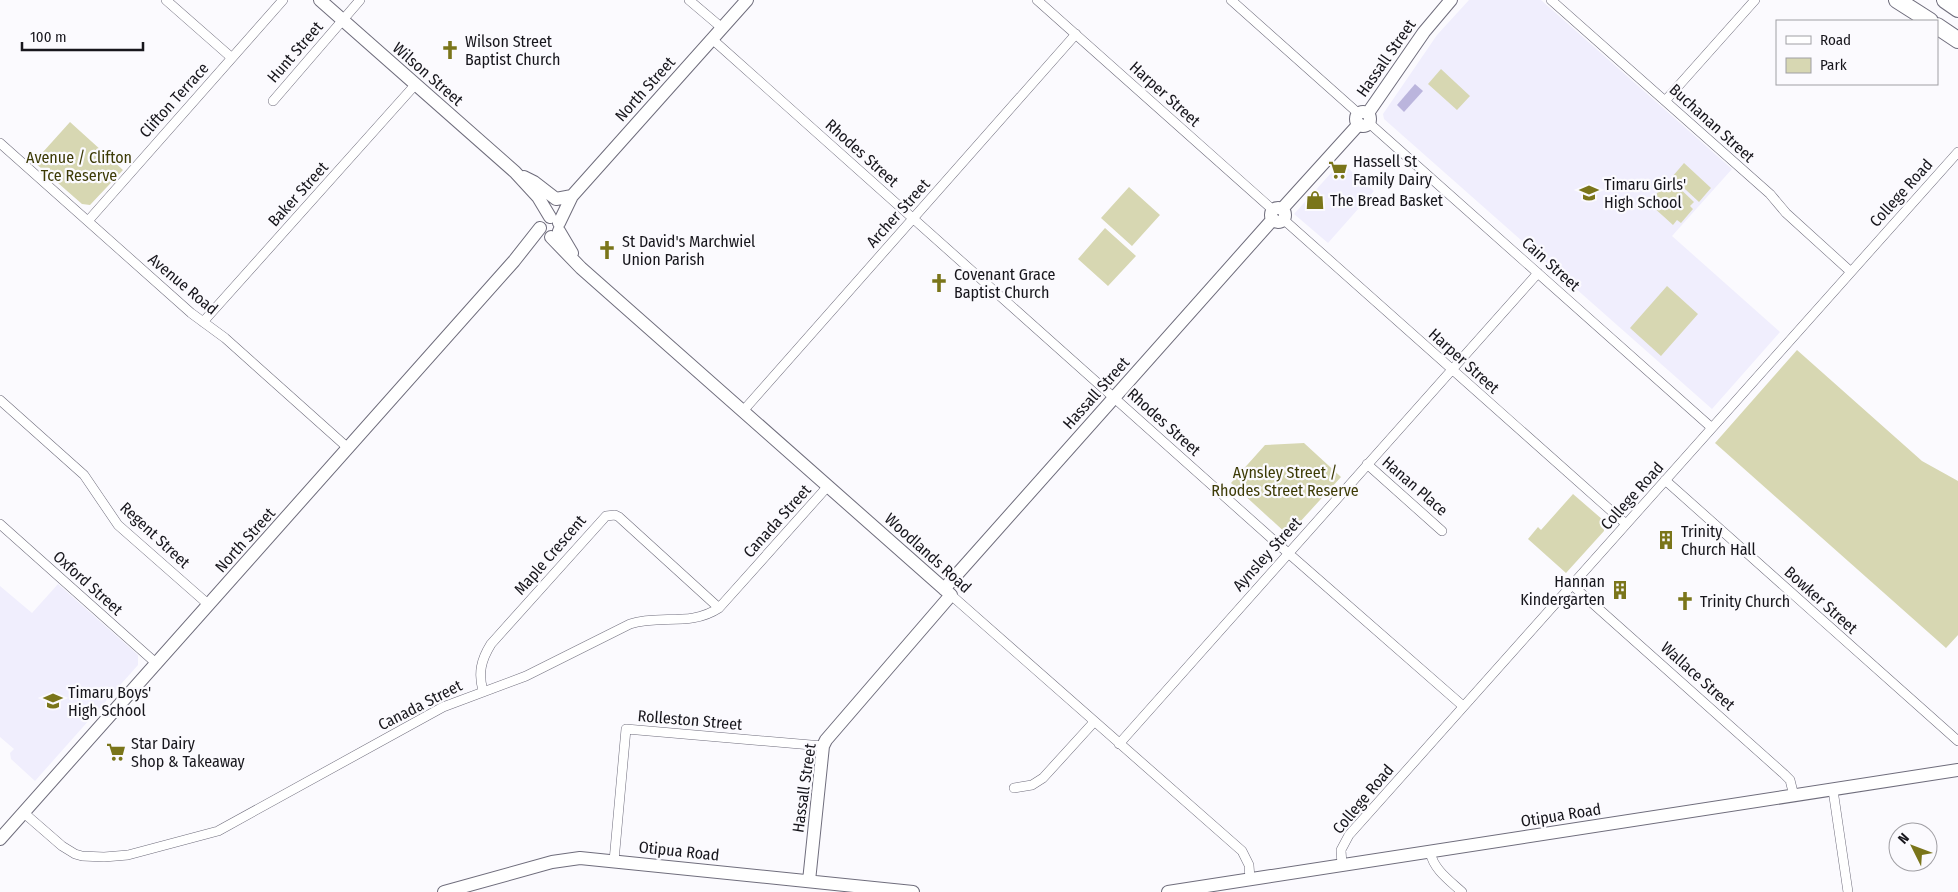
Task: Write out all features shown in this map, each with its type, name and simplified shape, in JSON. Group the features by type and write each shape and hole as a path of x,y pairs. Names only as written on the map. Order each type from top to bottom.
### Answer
{"highway":[{"path":"1897,0 1928,20"},
{"path":"1945,0 1958,9"},
{"path":"1938,27 1958,40"}],"street":[{"path":"166,0 232,58"},
{"name":"Clifton Terrace","path":"88,220 283,0"},
{"name":"Wilson Street","path":"320,0 516,172 532,192 532,202 550,226"},
{"name":"Hunt Street","path":"273,100 360,0"},
{"path":"689,0 722,28"},
{"name":"North Street","path":"0,839 514,261 550,226 570,199 747,0"},
{"name":"Harper Street","path":"1037,0 1626,524"},
{"name":"Cain Street","path":"1231,0 1712,428"},
{"name":"Hassall Street","path":"809,880 823,746 834,728 1114,398 1363,118 1424,32 1451,0"},
{"name":"Buchanan Street","path":"1551,0 1770,194 1786,213 1851,272"},
{"path":"1665,101 1755,0"},
{"name":"Archer Street","path":"743,411 1076,34"},
{"name":"Rhodes Street","path":"712,39 1463,706"},
{"name":"Baker Street","path":"203,322 415,85"},
{"name":"Avenue Road","path":"0,143 190,313 225,338 348,448"},
{"name":"College Road","path":"1342,865 1341,850 1344,842 1463,706 1958,152"},
{"name":"Wilson Street","path":"516,172 534,182 556,199 570,199"},
{"name":"Woodlands Road","path":"550,226 570,250 572,258 581,268 1242,851 1249,865 1250,879"},
{"name":"Aynsley Street","path":"1119,744 1538,273"},
{"name":"Regent Street","path":"0,400 84,475 118,525 208,604"},
{"name":"Hanan Place","path":"1367,464 1442,531"},
{"name":"Bowker Street","path":"1665,480 1958,741"},
{"name":"Canada Street","path":"24,813 62,846 82,856 128,855 230,826 443,707 536,672 630,624 694,619 711,613 719,608 828,486"},
{"name":"Maple Crescent","path":"483,691 480,672 484,655 491,644 606,516 615,515 619,517 719,608"},
{"name":"Oxford Street","path":"0,524 156,664"},
{"name":"Wallace Street","path":"1572,584 1784,774 1790,780 1794,796"},
{"path":"1014,788 1032,785 1043,778 1094,722"},
{"name":"Rolleston Street","path":"614,861 626,729 823,746"},
{"name":"Otipua Road","path":"1168,892 1958,770"},
{"path":"1833,790 1848,892"},
{"path":"1430,852 1431,860 1436,868 1462,892"},
{"name":"Otipua Road","path":"444,892 561,860 580,858 809,880 850,889 913,892"}],"shaded area":[{"name":"Timaru Girls' High School","path":"1469,0 1541,0 1732,169 1672,236 1780,332 1712,409 1384,119 1383,114 1437,35"},
{"path":"1415,84 1423,91 1404,112 1397,105"},
{"path":"1341,162 1374,191 1328,243 1294,214"},
{"name":"Timaru Boys' High School","path":"58,584 138,655 138,665 35,781 11,759 10,753 14,749 0,737 0,586 32,613"}],"green space":[{"path":"1441,69 1470,96 1457,110 1428,84"},
{"name":"Avenue / Clifton Tce Reserve","path":"70,122 123,170 90,205 82,204 34,162"},
{"path":"1684,163 1711,188 1699,202 1672,177"},
{"path":"1673,182 1694,202 1690,206 1693,209 1681,223 1677,220 1673,225 1652,206 1656,201 1653,198 1665,184 1668,187"},
{"path":"1129,187 1160,215 1132,246 1101,218"},
{"path":"1105,228 1136,256 1108,286 1078,259"},
{"path":"1667,286 1698,314 1661,356 1630,328"},
{"path":"1797,350 1922,461 1958,481 1958,635 1946,648 1715,443"},
{"name":"Aynsley Street / Rhodes Street Reserve","path":"1304,443 1341,477 1288,535 1231,483 1265,445"},
{"path":"1573,494 1603,520 1604,531 1566,573 1528,539 1538,527 1541,530"}],"place":[{"name":"Wilson Street Baptist Church","path":"450,50"},
{"name":"Hassell St Family Dairy","path":"1338,170"},
{"name":"Timaru Girls' High School","path":"1589,193"},
{"name":"The Bread Basket","path":"1315,200"},
{"name":"St David's Marchwiel Union Parish","path":"607,250"},
{"name":"Covenant Grace Baptist Church","path":"939,283"},
{"name":"Trinity Church Hall","path":"1666,540"},
{"name":"Hannan Kindergarten","path":"1620,590"},
{"name":"Trinity Church","path":"1685,601"},
{"name":"Timaru Boys' High School","path":"53,701"},
{"name":"Star Dairy Shop & Takeaway","path":"116,752"}]}
